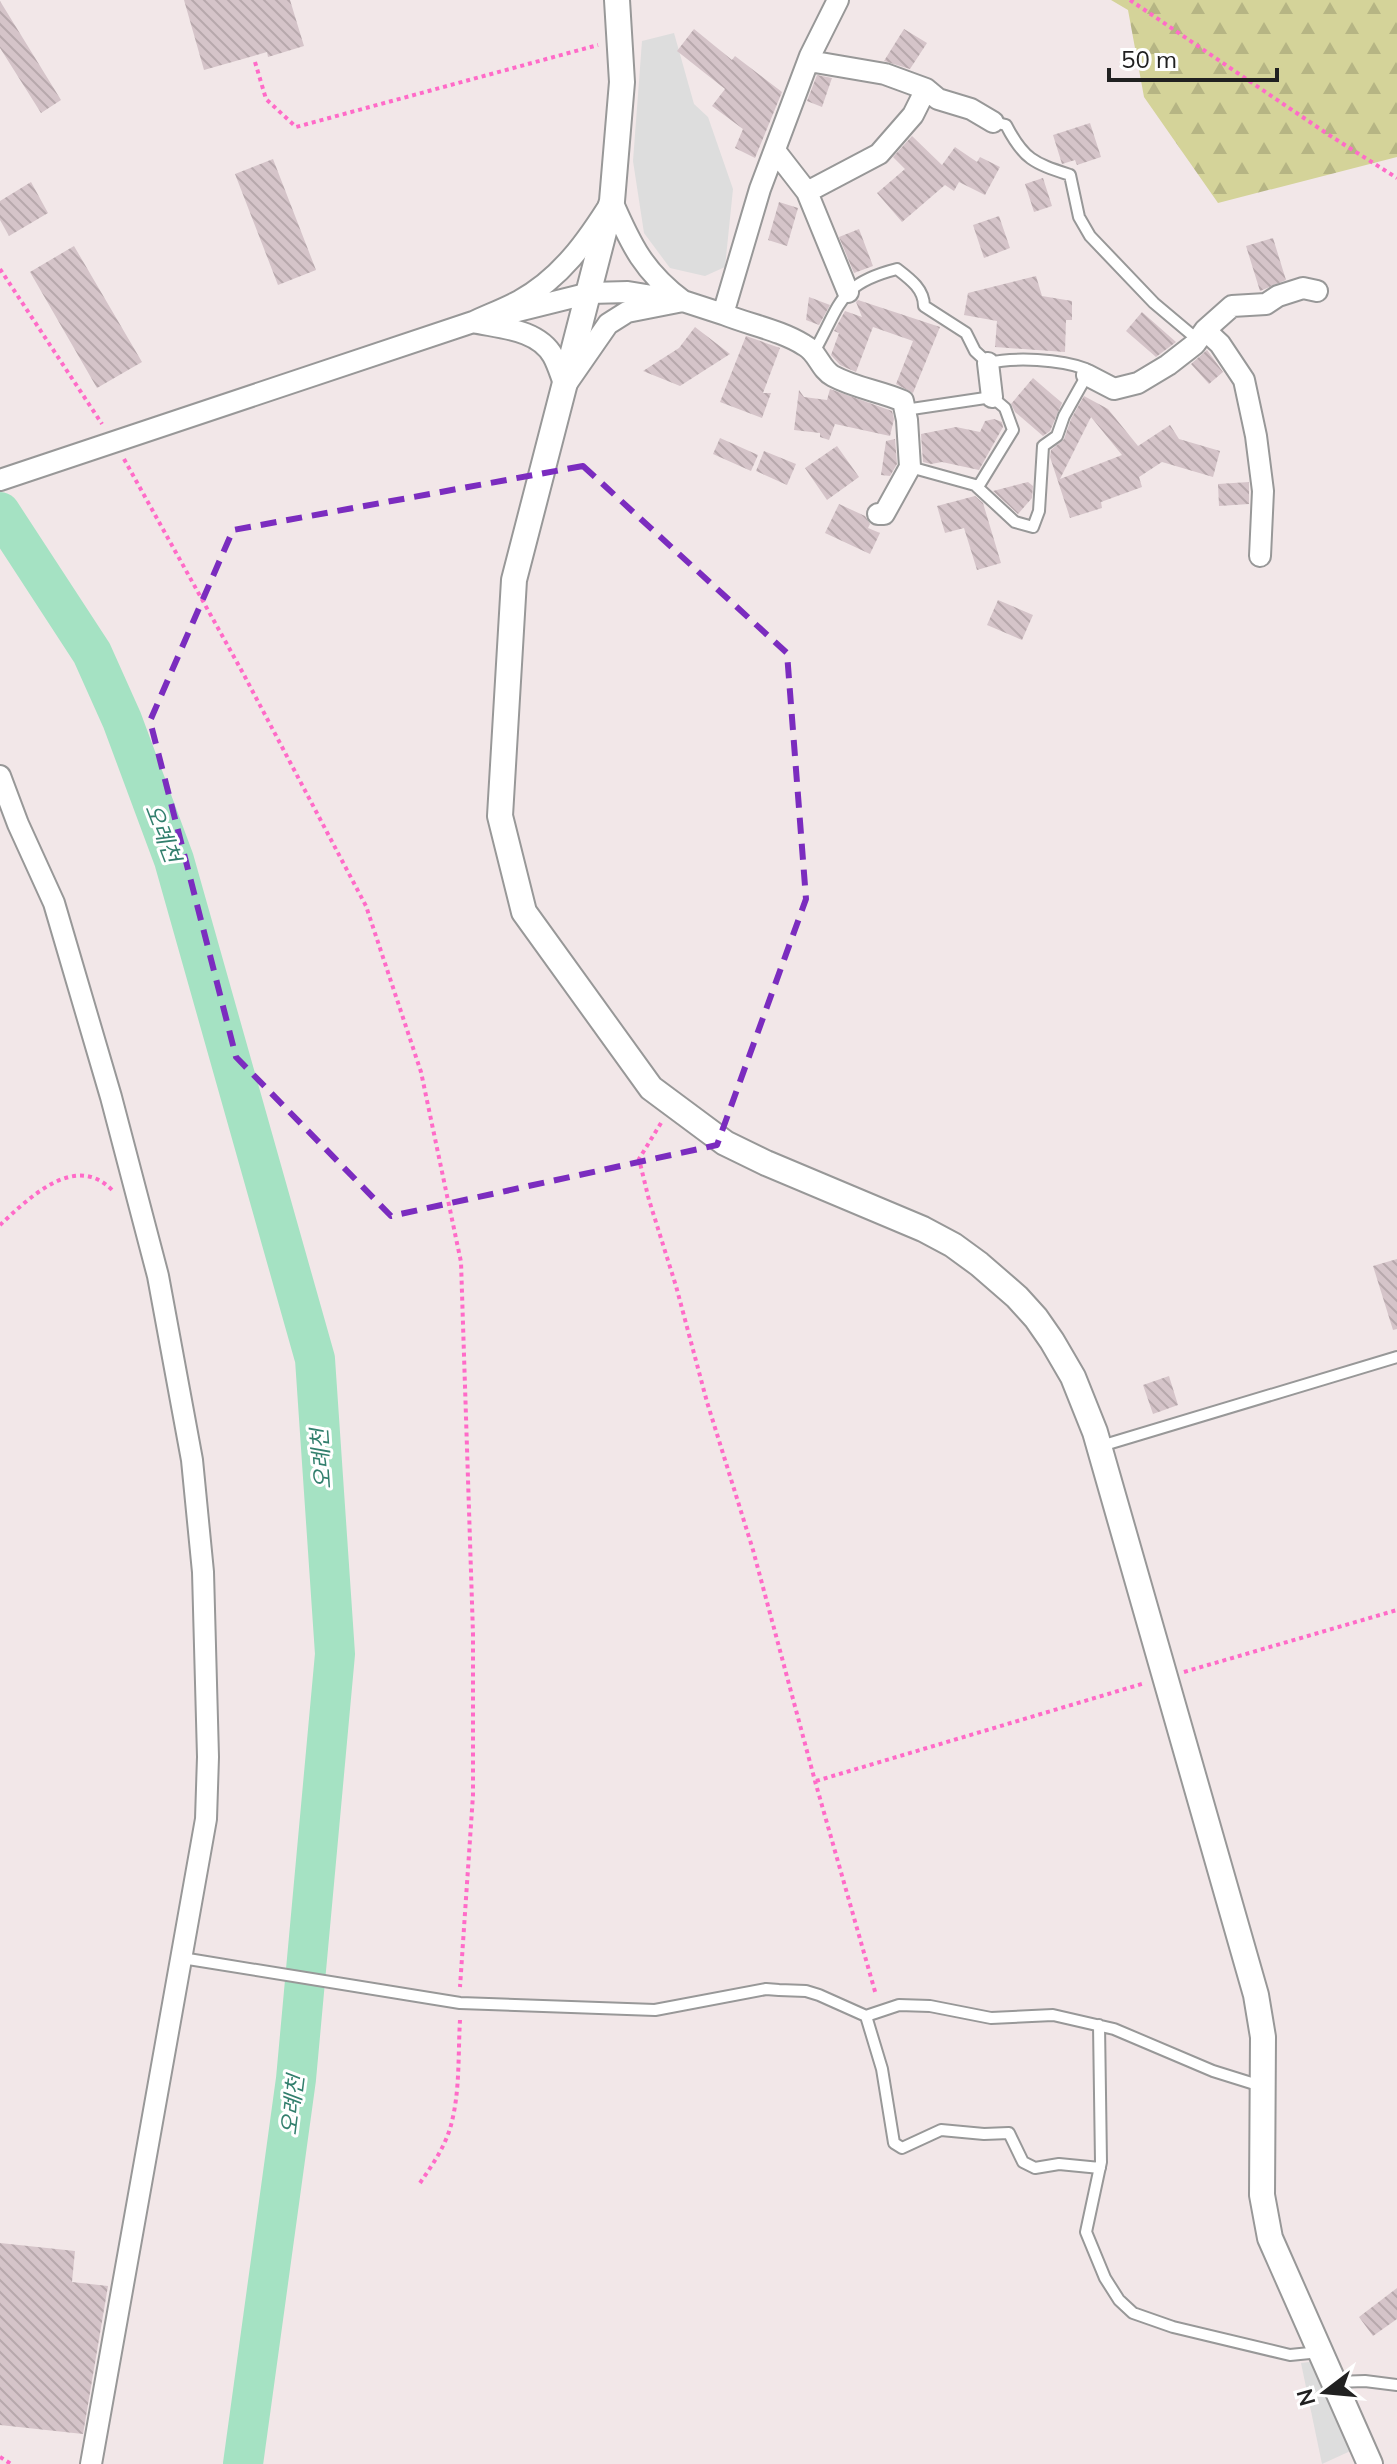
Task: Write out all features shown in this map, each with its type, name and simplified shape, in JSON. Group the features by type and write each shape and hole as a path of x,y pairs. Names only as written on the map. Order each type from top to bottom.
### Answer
{"street":[{"path":"617,0 622,82 612,201 514,580 500,816 524,912 651,1088 725,1143 953,1245 1017,1297 1052,1341 1073,1377 1099,1447 1256,1995 1263,2037 1262,2195 1270,2238 1370,2464"},
{"path":"723,314 760,189 809,61 838,0"},
{"path":"809,61 885,74 926,89 938,99 971,109 993,122"},
{"path":"807,192 879,154 913,115 926,89"},
{"path":"776,152 807,192 848,292"},
{"path":"612,201 644,265 661,285 683,301"},
{"path":"473,322 516,303 544,285 574,255 612,201"},
{"path":"1087,375 1114,389 1138,383 1168,365 1232,306 1266,304 1278,296 1303,288 1317,291"},
{"path":"0,480 473,322 590,293 628,292 683,301 778,333 804,344 814,352 828,373 845,382 903,401 910,467 884,514 878,514"},
{"path":"565,386 608,324 627,312 683,301"},
{"path":"473,322 527,334 539,340 554,357 565,386"},
{"path":"1202,335 1220,344 1244,380 1263,491 1260,556"},
{"path":"988,363 992,397"},
{"path":"0,776 54,903 111,1097 158,1276 192,1460 203,1572 208,1757 206,1819 91,2464"}],"lane":[{"path":"993,122 1006,125 1026,156 1070,175 1079,217 1090,236 1154,303 1202,335"},
{"path":"814,352 843,295 872,275 897,269 924,296 924,306 966,333 975,351 988,363 1004,360 1071,363 1086,369 1087,375 1064,416 1057,436 1043,446 1039,511 1033,527 1015,522 978,487 910,467"},
{"path":"905,410 992,397 1005,408 1013,430 978,487"},
{"path":"1099,1447 1397,1357"},
{"path":"182,1958 460,2003 655,2010 766,1989 806,1991 866,2016 899,2005 930,2006 991,2018 1053,2015 1114,2029 1213,2071 1263,2086"},
{"path":"866,2016 882,2069 894,2143 902,2148 941,2130 1009,2133 1023,2162 1035,2168 1059,2164 1100,2168"},
{"path":"1099,2025 1100,2168 1086,2232 1105,2278 1119,2300 1133,2313 1173,2327 1290,2355 1320,2352"},
{"path":"1334,2382 1365,2381 1397,2385"}],"path":[{"path":"1130,0 1397,178"},
{"path":"255,62 266,99 296,127 620,39"},
{"path":"0,269 115,441 366,906 421,1072 461,1262 473,1634 473,1795 457,2088 452,2123 438,2156 420,2183"},
{"path":"672,1104 639,1159 707,1402 753,1550 881,2010"},
{"path":"0,1225 36,1193 72,1176 102,1179 117,1194"},
{"path":"815,1781 1397,1610"},
{"path":"0,2457 11,2464"}],"highlighted area":[{"path":"583,466 787,653 806,899 717,1145 391,1216 236,1057 150,721 233,530"}],"green space":[{"path":"1111,0 1397,0 1397,157 1218,203 1144,97 1128,10"}],"shaded area":[{"path":"674,33 694,104 708,117 733,189 725,267 705,276 670,268 644,233 633,161 642,41"},
{"path":"1317,2361 1357,2448 1322,2464 1301,2363"}],"building":[{"path":"184,0 290,0 304,46 268,57 267,52 204,70"},
{"path":"0,1 61,100 41,113 0,48"},
{"path":"694,29 732,60 735,56 782,92 755,158 735,148 743,129 712,106 725,89 677,51"},
{"path":"904,29 927,43 910,69 884,61"},
{"path":"817,75 832,78 822,107 807,101"},
{"path":"1090,123 1101,157 1077,165 1075,160 1062,164 1053,135"},
{"path":"912,136 942,165 955,147 977,162 980,157 1000,167 985,195 959,182 954,191 945,185 902,222 877,193 905,169 893,157"},
{"path":"273,159 316,270 278,285 235,174"},
{"path":"1043,178 1052,206 1034,212 1025,184"},
{"path":"31,182 48,213 9,236 0,220 0,201"},
{"path":"779,202 798,208 787,246 768,240"},
{"path":"999,216 1010,248 984,258 973,225"},
{"path":"859,229 873,266 854,273 839,237"},
{"path":"1273,238 1286,280 1260,291 1246,246"},
{"path":"74,246 142,362 97,388 30,272"},
{"path":"1036,276 1042,296 1072,301 1072,320 1066,320 1065,352 995,347 997,321 964,315 968,293"},
{"path":"809,297 830,305 819,325 806,320"},
{"path":"858,300 940,327 913,393 896,384 913,341 873,327 856,372 840,365 831,355 839,333 834,331 845,311 862,317 856,302"},
{"path":"1142,312 1176,342 1156,357 1126,331"},
{"path":"695,327 730,354 680,386 643,371 679,348"},
{"path":"746,336 780,348 763,393 771,393 762,418 720,402"},
{"path":"1207,350 1223,372 1209,384 1191,364"},
{"path":"1033,378 1062,403 1050,431 1043,436 1015,412 1011,404"},
{"path":"830,389 892,411 894,419 890,436 835,424 829,440 820,437 820,433 794,430 799,390 804,397 827,400"},
{"path":"1084,396 1108,409 1138,446 1170,425 1179,439 1220,451 1213,477 1162,462 1139,477 1142,487 1101,502 1102,508 1070,518 1050,457 1051,450 1064,439","holes":["1091,417 1122,455 1060,479"]},
{"path":"994,419 1002,422 1003,427 979,470 942,462 923,462 921,434 956,427 980,432 985,421"},
{"path":"720,438 758,455 751,471 713,454"},
{"path":"895,439 897,464 890,476 881,475 886,441"},
{"path":"837,446 859,477 827,500 805,468"},
{"path":"764,451 796,464 787,485 756,471"},
{"path":"1028,482 1033,486 1032,498 1018,514 993,491"},
{"path":"1249,482 1249,504 1219,506 1218,484"},
{"path":"975,496 983,503 1001,563 977,570 964,528 945,533 937,506"},
{"path":"839,504 865,516 870,524 868,528 880,533 870,554 825,533"},
{"path":"998,600 1033,615 1022,640 987,625"},
{"path":"1397,1259 1397,1329 1393,1330 1373,1266"},
{"path":"1169,1376 1178,1405 1153,1414 1143,1385"},
{"path":"0,2243 75,2251 72,2282 108,2286 83,2434 0,2425"},
{"path":"1397,2288 1397,2319 1373,2336 1359,2317"}],"waterway":[{"name":"오례천","path":"0,512 92,653 122,720 174,860 315,1359 335,1654 296,2079 243,2464"}]}
